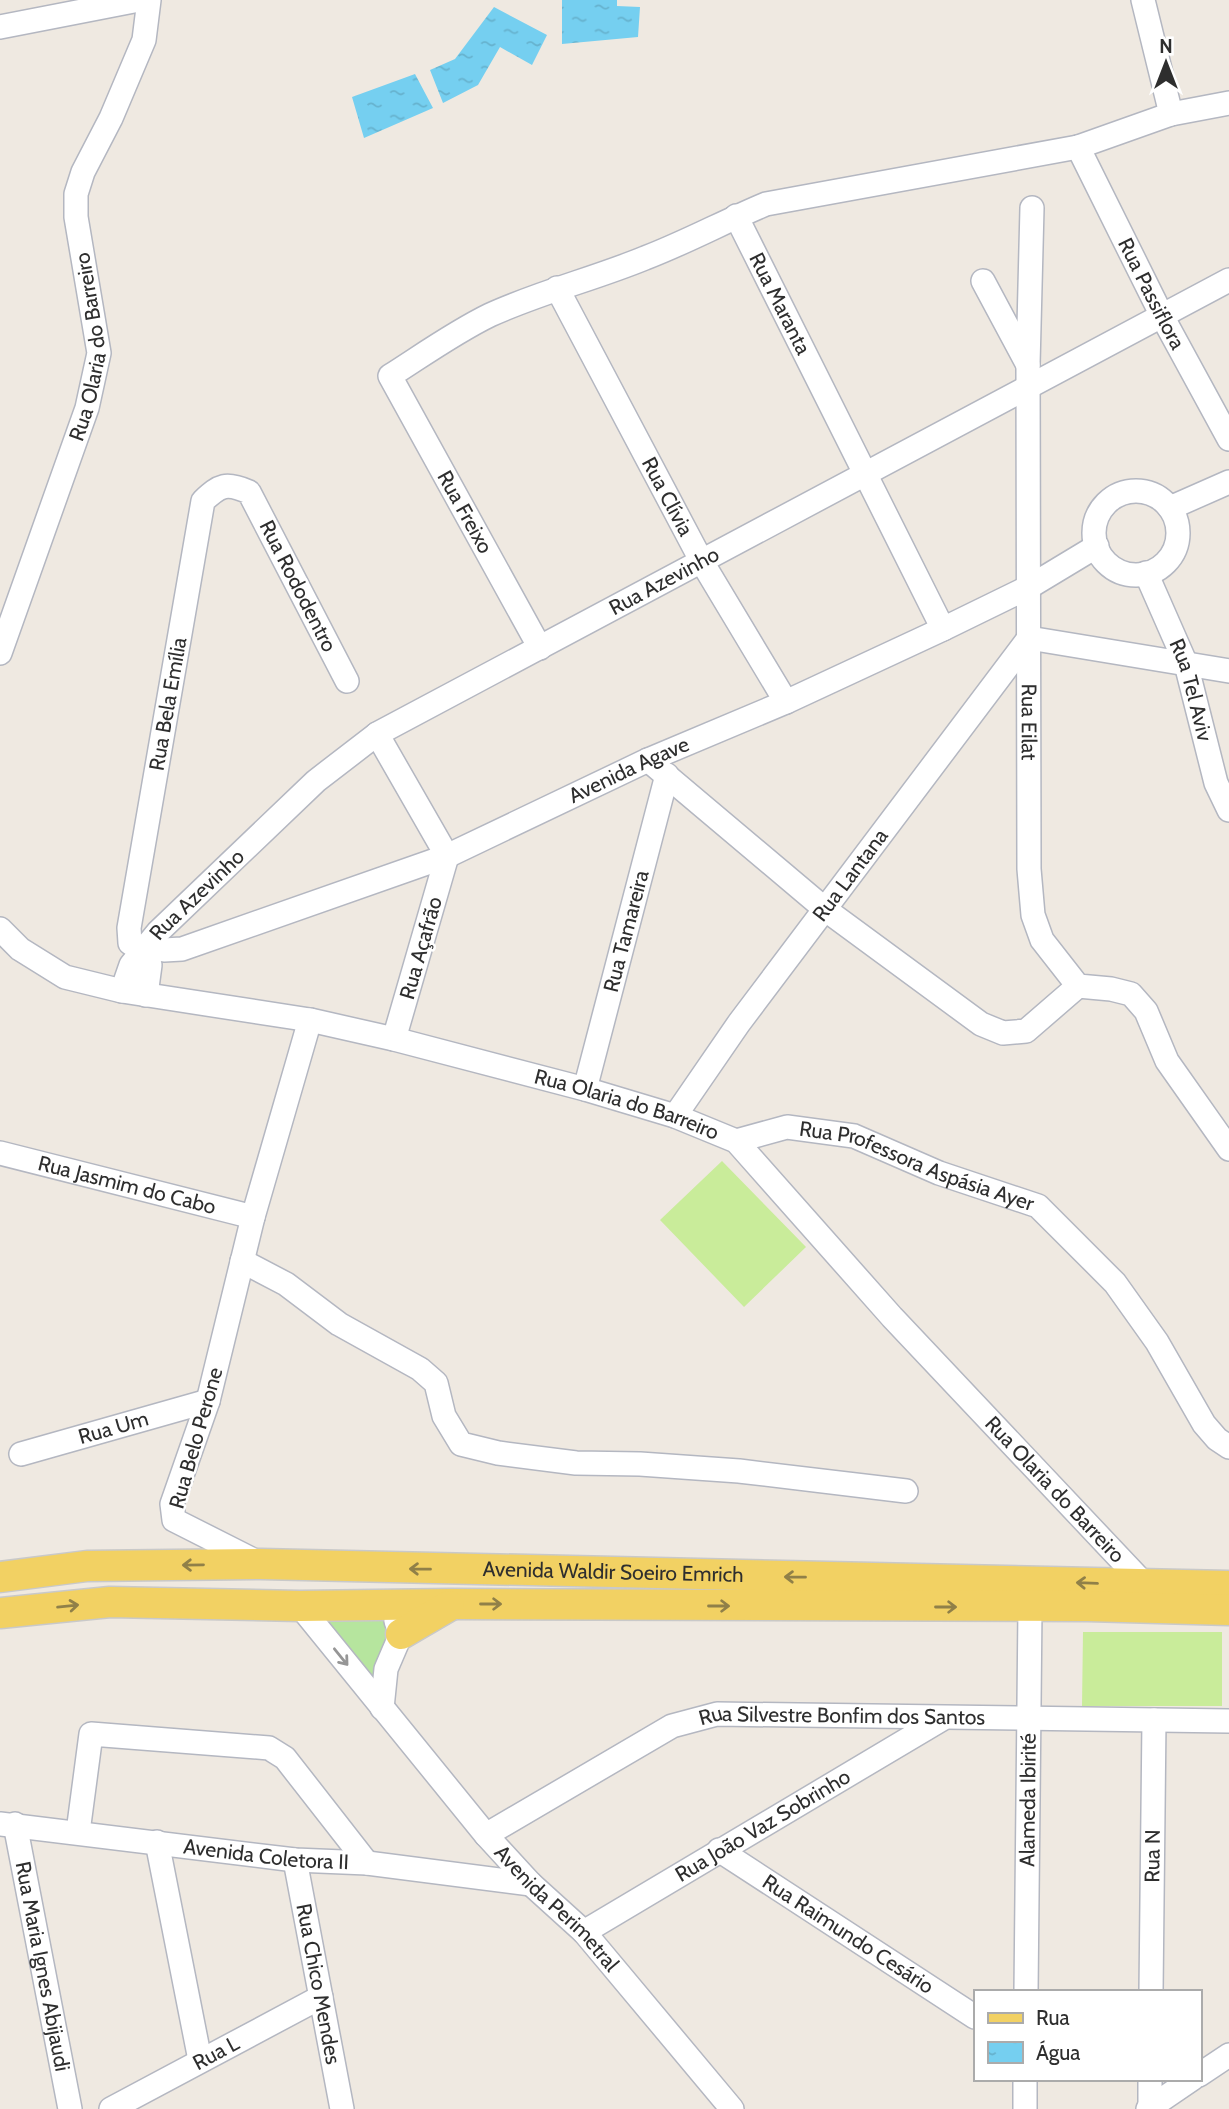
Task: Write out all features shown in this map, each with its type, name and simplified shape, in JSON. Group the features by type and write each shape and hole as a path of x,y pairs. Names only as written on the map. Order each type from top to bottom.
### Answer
{"main road":[{"name":"Avenida Waldir Soeiro Emrich","path":"0,1577 88,1566 261,1564 1146,1597 1229,1610"},
{"path":"300,1606 360,1567 388,1605"},
{"name":"Avenida Waldir Soeiro Emrich","path":"0,1613 110,1602 300,1606 451,1604 1030,1608 1229,1586"},
{"path":"401,1634 451,1604"}],"street":[{"path":"0,27 139,0"},
{"name":"Rua Olaria do Barreiro","path":"0,653 87,408 99,353 76,217 76,194 83,172 111,118 144,40 149,0"},
{"path":"1143,0 1171,114"},
{"path":"557,288 642,260 766,204 1078,147 1171,114 1229,103"},
{"name":"Rua Passiflora","path":"1078,147 1162,316 1229,439"},
{"name":"Rua Eilat","path":"1032,208 1029,375 1029,869 1033,915 1042,940 1078,986"},
{"name":"Rua Maranta","path":"736,216 943,629"},
{"name":"Rua Azevinho","path":"122,991 131,965 145,947 316,781 377,734 867,474 1029,375 1162,316 1229,280"},
{"path":"983,281 1029,375"},
{"name":"Rua Freixo","path":"540,648 390,376 489,316 557,288"},
{"name":"Rua Clívia","path":"557,288 702,562 786,702"},
{"path":"1170,508 1229,482"},
{"name":"Rua Bela Emília","path":"145,947 133,946 130,943 130,928 203,501 217,488 233,485 249,492"},
{"path":"1136,491 1161,499 1170,508 1177,521 1176,548 1169,559 1158,568 1133,575 1121,572 1102,557 1094,534 1096,521 1111,500 1123,493 1136,491"},
{"name":"Rua Rododentro","path":"249,492 347,681"},
{"name":"Avenida Agave","path":"145,947 182,949 447,856 648,760 786,702 943,629 1029,587 1097,547"},
{"name":"Rua Tel Aviv","path":"1146,573 1186,664 1216,783 1229,810"},
{"path":"1029,638 1229,671"},
{"name":"Rua Lantana","path":"675,1115 739,1023 1029,638"},
{"path":"377,734 447,856"},
{"path":"648,760 826,910 981,1024 1003,1033 1026,1031 1078,986 1131,994 1146,1010 1167,1061 1229,1149"},
{"name":"Rua Tamareira","path":"585,1089 667,775"},
{"name":"Rua Açafrão","path":"394,1039 447,856"},
{"name":"Rua Olaria do Barreiro","path":"0,929 20,949 65,976 122,991 310,1020 394,1039 675,1115 736,1141 1146,1597"},
{"name":"Rua Azevinho","path":"145,947 150,965 146,995"},
{"name":"Rua Belo Perone","path":"261,1564 174,1520 173,1504 208,1401 253,1217 310,1020"},
{"name":"Rua Professora Aspásia Ayer","path":"736,1141 787,1127 854,1136 939,1173 1038,1206 1115,1283 1157,1342 1204,1424 1217,1439 1229,1447"},
{"name":"Rua Jasmim do Cabo","path":"0,1153 253,1217"},
{"path":"242,1261 286,1284 339,1324 421,1369 436,1384 444,1416 461,1444 498,1453 576,1463 640,1464 739,1471 906,1491"},
{"name":"Rua Um","path":"21,1454 208,1401"},
{"path":"382,1708 386,1669 401,1634 388,1605"},
{"name":"Avenida Perimetral","path":"300,1606 486,1835 531,1884 584,1932 726,2102 744,2109"},
{"name":"Alameda Ibirité","path":"1026,1990 1030,1608"},
{"name":"Rua Silvestre Bonfim dos Santos","path":"486,1835 672,1726 717,1714 1229,1721"},
{"name":"Rua João Vaz Sobrinho","path":"584,1932 944,1718"},
{"name":"Rua N","path":"1151,1990 1154,1720"},
{"path":"78,1832 91,1734 269,1748 285,1758 366,1863"},
{"name":"Avenida Coletora II","path":"7,1824 295,1860 366,1863 531,1884"},
{"name":"Rua Maria Ignes Abijaudi","path":"7,1824 70,2109"},
{"path":"157,1842 200,2060"},
{"name":"Rua Raimundo Cesário","path":"719,1850 974,2016"},
{"name":"Rua Chico Mendes","path":"295,1860 342,2109"},
{"name":"Rua L","path":"111,2109 321,1997"},
{"path":"1201,2073 1229,2055"},
{"path":"1025,2081 1025,2109"},
{"path":"1149,2108 1150,2081"},
{"path":"1149,2108 1189,2081"}],"green space":[{"path":"722,1161 806,1247 744,1307 660,1220"},
{"path":"384,1612 393,1632 376,1686 322,1615"},
{"path":"1083,1632 1222,1632 1222,1706 1082,1706"}],"water":[{"path":"562,0 617,0 617,6 640,7 638,37 562,44"},
{"path":"494,7 547,35 532,65 500,47 478,85 443,103 430,70 455,59"},
{"path":"415,74 433,108 364,138 352,97"}]}
